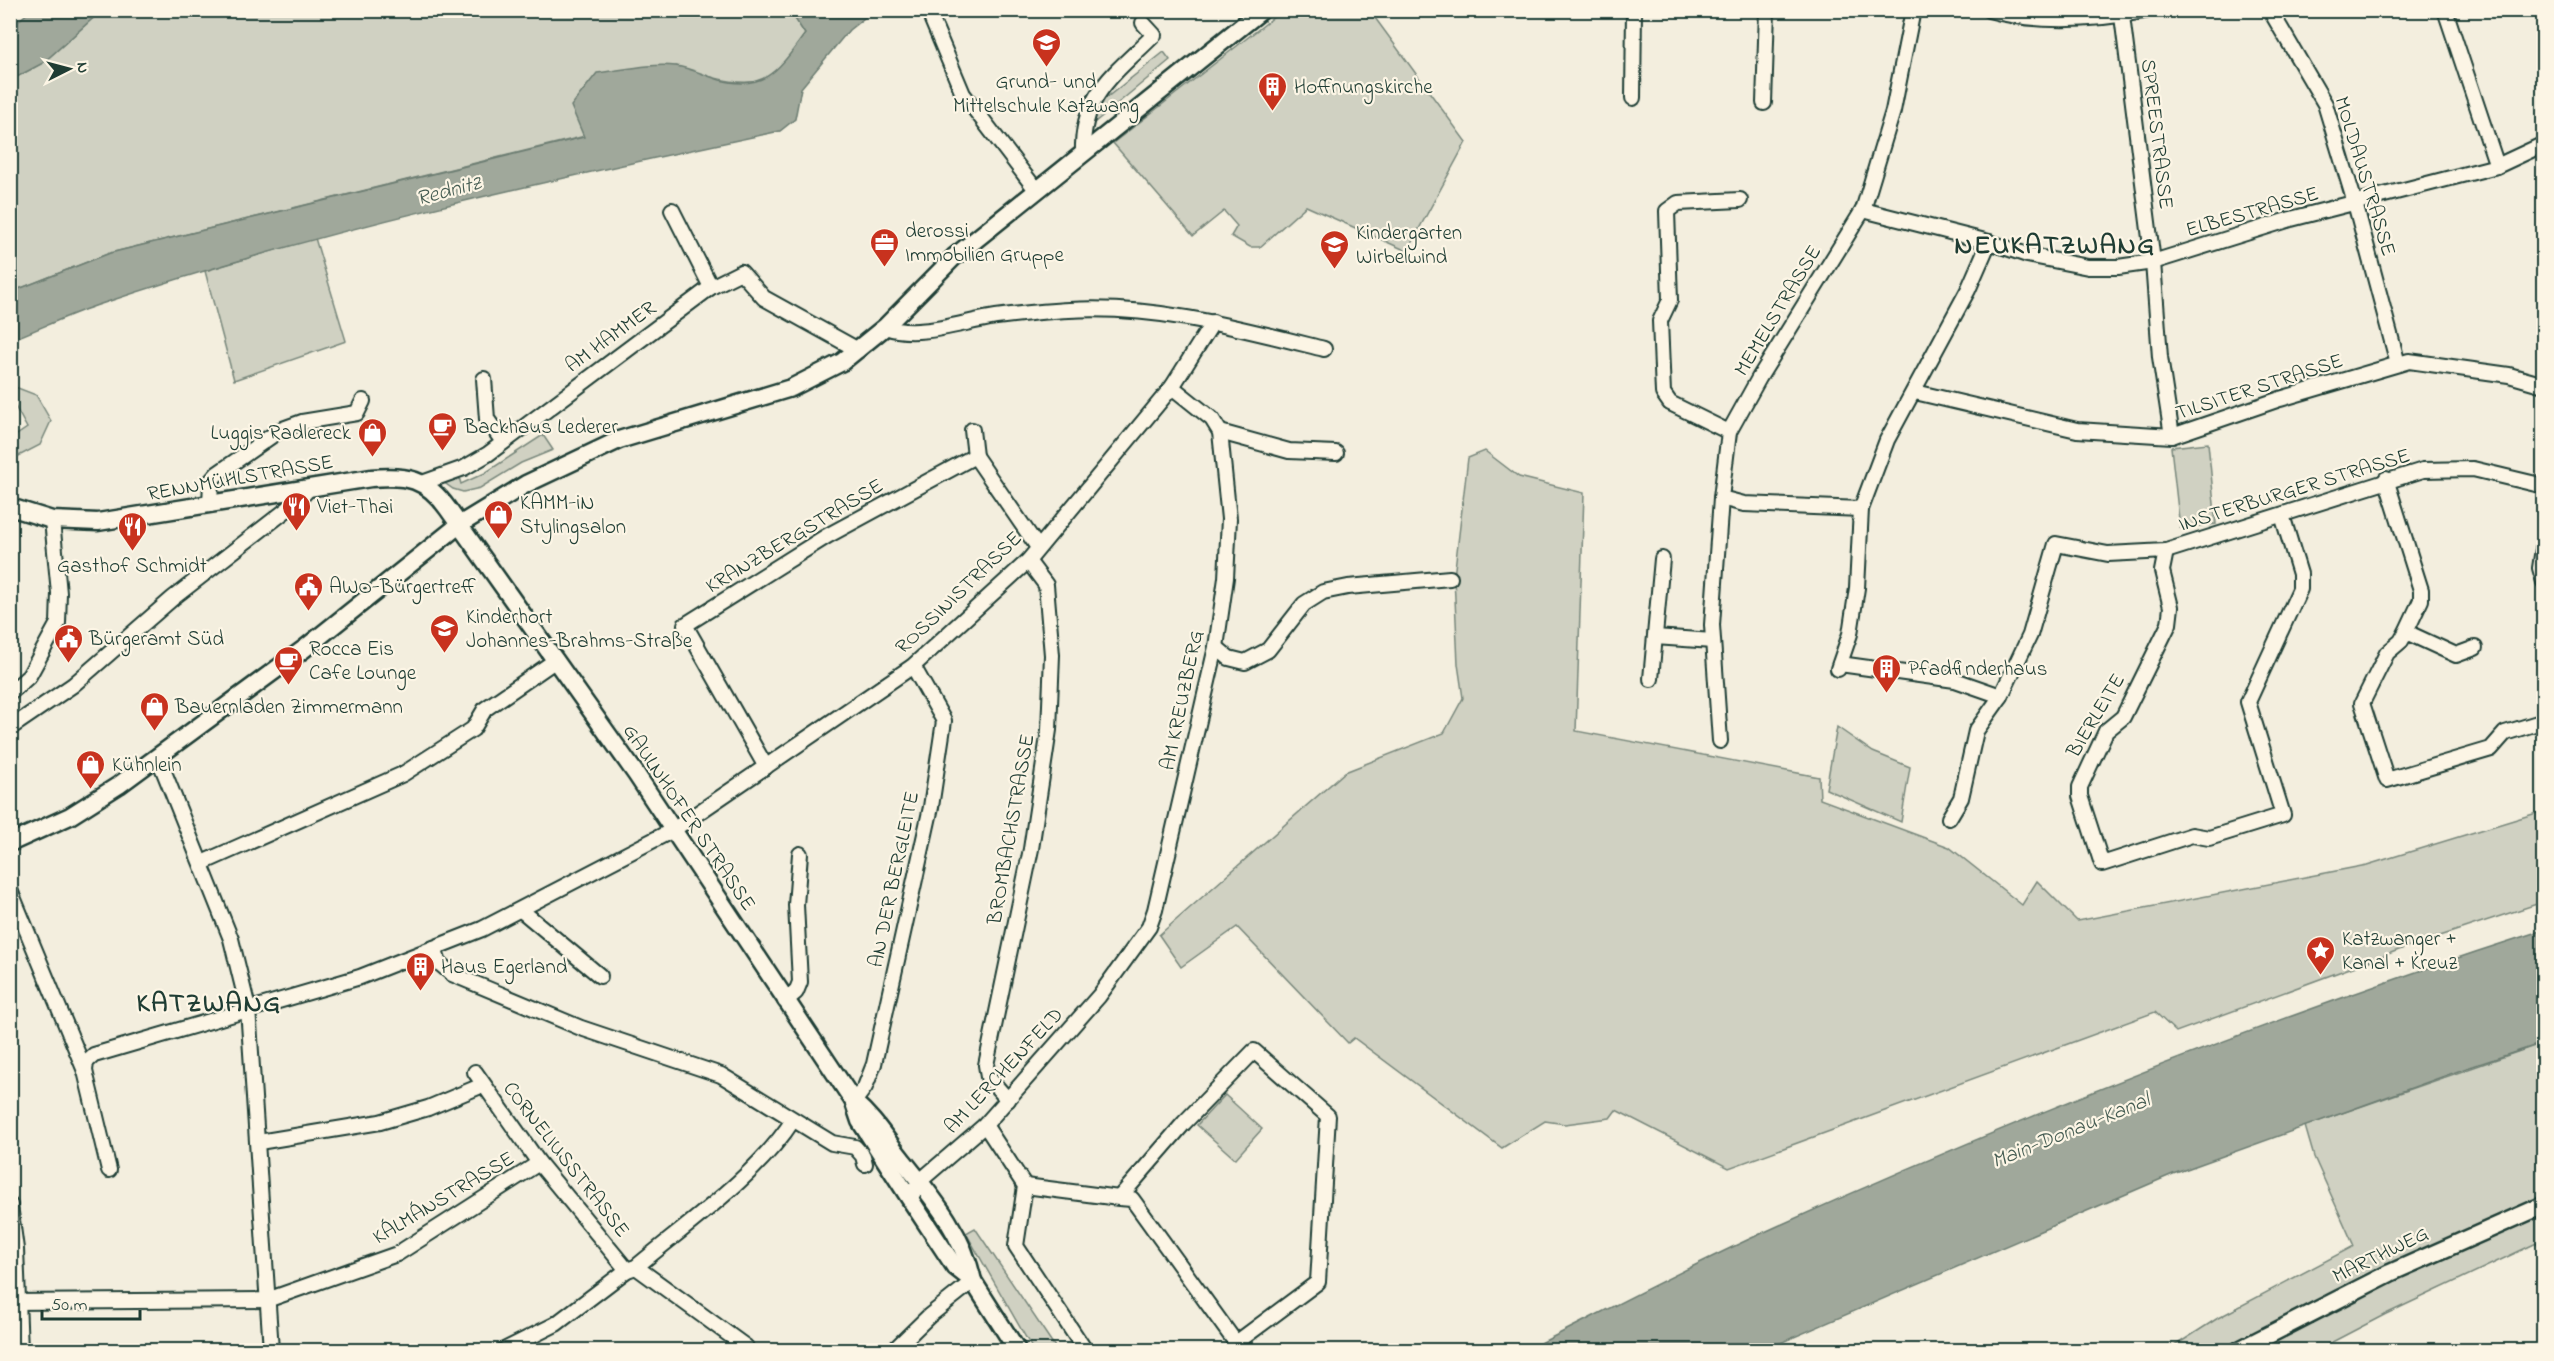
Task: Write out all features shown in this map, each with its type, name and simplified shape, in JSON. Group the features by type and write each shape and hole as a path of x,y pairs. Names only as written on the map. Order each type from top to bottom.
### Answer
{"main road":[{"path":"10,843 82,809 158,757 304,649 459,525 536,478 598,449 647,430 748,402 802,384 829,370 885,327 939,270 1262,10"},
{"name":"RENNMÜHLSTRASSE","path":"10,507 52,520 105,522 382,477 403,478 422,483"},
{"path":"422,483 438,495 459,525"},
{"name":"GAULNHOFER STRASSE","path":"459,525 556,660 673,830 854,1102 872,1117 941,1207 964,1249 973,1281 1017,1350"},
{"name":"GAULNHOFER STRASSE","path":"854,1102 860,1121 955,1267 973,1281"},
{"name":"MARTHWEG","path":"2239,1350 2390,1273 2544,1205"}],"street":[{"path":"1633,98 1634,10"},
{"path":"1764,103 1767,10"},
{"name":"MEMELSTRASSE","path":"1720,741 1712,625 1721,498 1729,432 1759,378 1863,210 1893,111 1913,10"},
{"path":"1989,10 2018,18 2122,16 2150,10"},
{"name":"MOLDAUSTRASSE","path":"2270,10 2325,104 2355,203 2398,364"},
{"path":"2445,10 2497,166"},
{"name":"SPREESTRASSE","path":"2122,16 2153,262 2160,357 2172,436"},
{"path":"932,20 963,94 1037,191"},
{"path":"1083,153 1084,126 1091,103 1104,85 1154,35 1143,23"},
{"name":"ELBESTRASSE","path":"1863,210 1989,242 2026,255 2088,267 2118,267 2153,262 2291,219 2497,166 2544,144"},
{"path":"1729,432 1670,403 1663,393 1660,321 1670,300 1667,211 1678,203 1740,200"},
{"path":"672,210 711,287"},
{"path":"1949,818 1961,798 1976,731 2001,696 1955,680 1839,667 1852,622 1861,508 1887,440 1915,392 1968,290 1989,242"},
{"name":"AM HAMMER","path":"422,483 473,464 711,287 741,272 764,298 858,350"},
{"path":"885,327 909,332 996,317 1070,310 1156,313 1214,321 1324,349"},
{"name":"ROSSINISTRASSE","path":"85,1071 86,1062 94,1055 360,977 434,948 522,910 673,830 913,666 1028,561 1037,546 1172,387 1214,321"},
{"name":"TILSITER STRASSE","path":"1915,392 2078,430 2172,436 2280,399 2409,361 2509,375 2544,385"},
{"path":"484,379 483,416 503,442"},
{"path":"1172,387 1212,419 1220,432 1289,451 1336,453"},
{"path":"210,505 211,481 280,430 302,422 357,413 363,401"},
{"path":"972,430 975,456 1037,546"},
{"name":"AM KREUZBERG","path":"1122,964 1149,927 1155,910 1216,647 1226,578 1229,519 1220,432"},
{"name":"KRANZBERGSTRASSE","path":"766,767 685,625 827,536 975,456"},
{"name":"INSTERBURGER STRASSE","path":"2001,696 2030,635 2056,544 2108,554 2166,551 2412,471 2452,468 2492,472 2544,486"},
{"path":"2386,479 2421,590 2421,600 2406,632 2401,641 2387,653 2362,703 2387,780 2491,748 2505,733 2544,721"},
{"path":"10,728 74,685 173,598 298,501 309,488"},
{"path":"1721,498 1744,504 1861,508"},
{"name":"BIERLEITE","path":"2166,551 2162,571 2171,607 2169,624 2123,717 2106,731 2082,778 2080,796 2102,864 2192,835 2209,838 2283,815 2248,702 2300,589 2300,574 2282,515"},
{"path":"10,693 29,676 58,623 59,593 52,520"},
{"path":"2544,543 2540,568 2544,582"},
{"path":"1651,679 1662,559"},
{"name":"BROMBACHSTRASSE","path":"1008,1100 988,1077 986,1065 1031,849 1049,730 1051,676 1046,585 1028,561"},
{"path":"1216,647 1229,658 1245,662 1268,650 1304,604 1323,592 1348,587 1450,578"},
{"path":"2406,632 2456,655 2475,648"},
{"path":"1655,637 1713,641"},
{"path":"202,862 403,774 473,729 485,709 556,660"},
{"name":"AN DER BERGLEITE","path":"854,1102 865,1087 874,1064 932,807 944,721 913,666"},
{"path":"158,757 231,939 248,1008 272,1350"},
{"path":"785,1001 796,992 800,982 796,905 800,854"},
{"path":"10,890 85,1071 109,1170"},
{"path":"522,910 600,976"},
{"path":"434,948 439,963 452,974 581,1028 721,1075 832,1143 855,1147 863,1156 865,1164"},
{"name":"AM LERCHENFELD","path":"910,1198 920,1181 985,1125 1008,1100 1100,996 1122,964"},
{"path":"1025,1186 1119,1198 1132,1199 1236,1343 1318,1282 1328,1116 1254,1051 1184,1123 1119,1198"},
{"name":"CORNELIUSSTRASSE","path":"475,1072 539,1163 631,1269 743,1348"},
{"path":"259,1142 381,1122 428,1108 483,1085"},
{"path":"504,1350 556,1324 631,1269 738,1182 785,1133 793,1120"},
{"path":"985,1125 1025,1186 1016,1246 1085,1350"},
{"name":"KÁLMÁNSTRASSE","path":"15,1302 267,1300 397,1254 539,1163"},
{"path":"10,1205 15,1302 21,1350"},
{"path":"894,1350 929,1316 973,1281"}],"shaded area":[{"path":"790,10 805,34 781,68 767,78 755,82 728,81 676,66 585,136 110,253 11,292 11,80 43,63 101,11"},
{"path":"1283,10 1370,11 1466,142 1407,251 1306,206 1260,247 1250,247 1231,236 1237,226 1224,211 1193,236 1113,143"},
{"path":"1164,52 1170,60 1089,127 1091,110"},
{"path":"315,238 346,341 234,380 205,271"},
{"path":"10,385 36,395 51,421 40,445 11,460 11,439 27,428 11,399"},
{"path":"543,435 553,450 521,463 480,488 463,492 453,489 439,479 458,474 461,484 485,473"},
{"path":"2208,443 2216,524 2180,528 2171,447"},
{"path":"1485,451 1519,477 1584,493 1576,731 1819,777 1820,799 1949,847 2022,905 2037,881 2077,921 2367,865 2543,811 2543,902 2407,947 2176,1032 2155,1012 1729,1168 1616,1110 1610,1118 1565,1124 1545,1121 1502,1148 1354,1038 1348,1043 1237,927 1181,967 1159,935 1345,772 1444,733 1463,698 1458,664 1454,577 1468,458"},
{"path":"1837,727 1873,752 1910,767 1901,822 1826,789"},
{"path":"2543,1043 2543,1240 2386,1314 2317,1350 2168,1350 2218,1318 2354,1246 2314,1157 2305,1126"},
{"path":"1225,1095 1262,1129 1235,1159 1197,1125"},
{"path":"975,1228 1057,1350 1033,1350 966,1233"}],"water":[{"path":"30,11 101,11 43,63 11,80 11,27"},
{"name":"Rednitz","path":"790,11 873,11 849,30 801,88 795,119 780,131 434,208 264,253 84,310 11,340 11,292 110,253 584,137 571,106 597,73 666,65 682,67 736,83 750,83 761,79 780,66 805,34"},
{"name":"Main-Donau-Kanal","path":"2543,930 2543,1043 2464,1069 2173,1174 1764,1350 1527,1350 1769,1230 2055,1107 2347,996"}],"place":[{"name":"Grund- und Mittelschule Katzwang","path":"1046,68"},
{"name":"Hoffnungskirche","path":"1273,112"},
{"name":"derossi Immobilien Gruppe","path":"884,268"},
{"name":"Kindergarten Wirbelwind","path":"1335,270"},
{"name":"Backhaus Lederer","path":"443,452"},
{"name":"Luggis Radlereck","path":"372,458"},
{"name":"Viet-Thai","path":"296,532"},
{"name":"KAMM-iN Stylingsalon","path":"499,540"},
{"name":"Gasthof Schmidt","path":"132,552"},
{"name":"AWO-Bürgertreff","path":"308,612"},
{"name":"Kinderhort Johannes-Brahms-Straße","path":"445,654"},
{"name":"Bürgeramt Süd","path":"68,664"},
{"name":"Rocca Eis Cafe Lounge","path":"288,686"},
{"name":"Pfadfinderhaus","path":"1887,694"},
{"name":"Bauernladen Zimmermann","path":"154,732"},
{"name":"Kühnlein","path":"91,790"},
{"name":"Katzwanger + Kanal + Kreuz","path":"2321,976"},
{"name":"Haus Egerland","path":"420,992"}],"district":[{"name":"NEUKATZWANG","path":"2055,244"},
{"name":"KATZWANG","path":"209,1002"}]}
